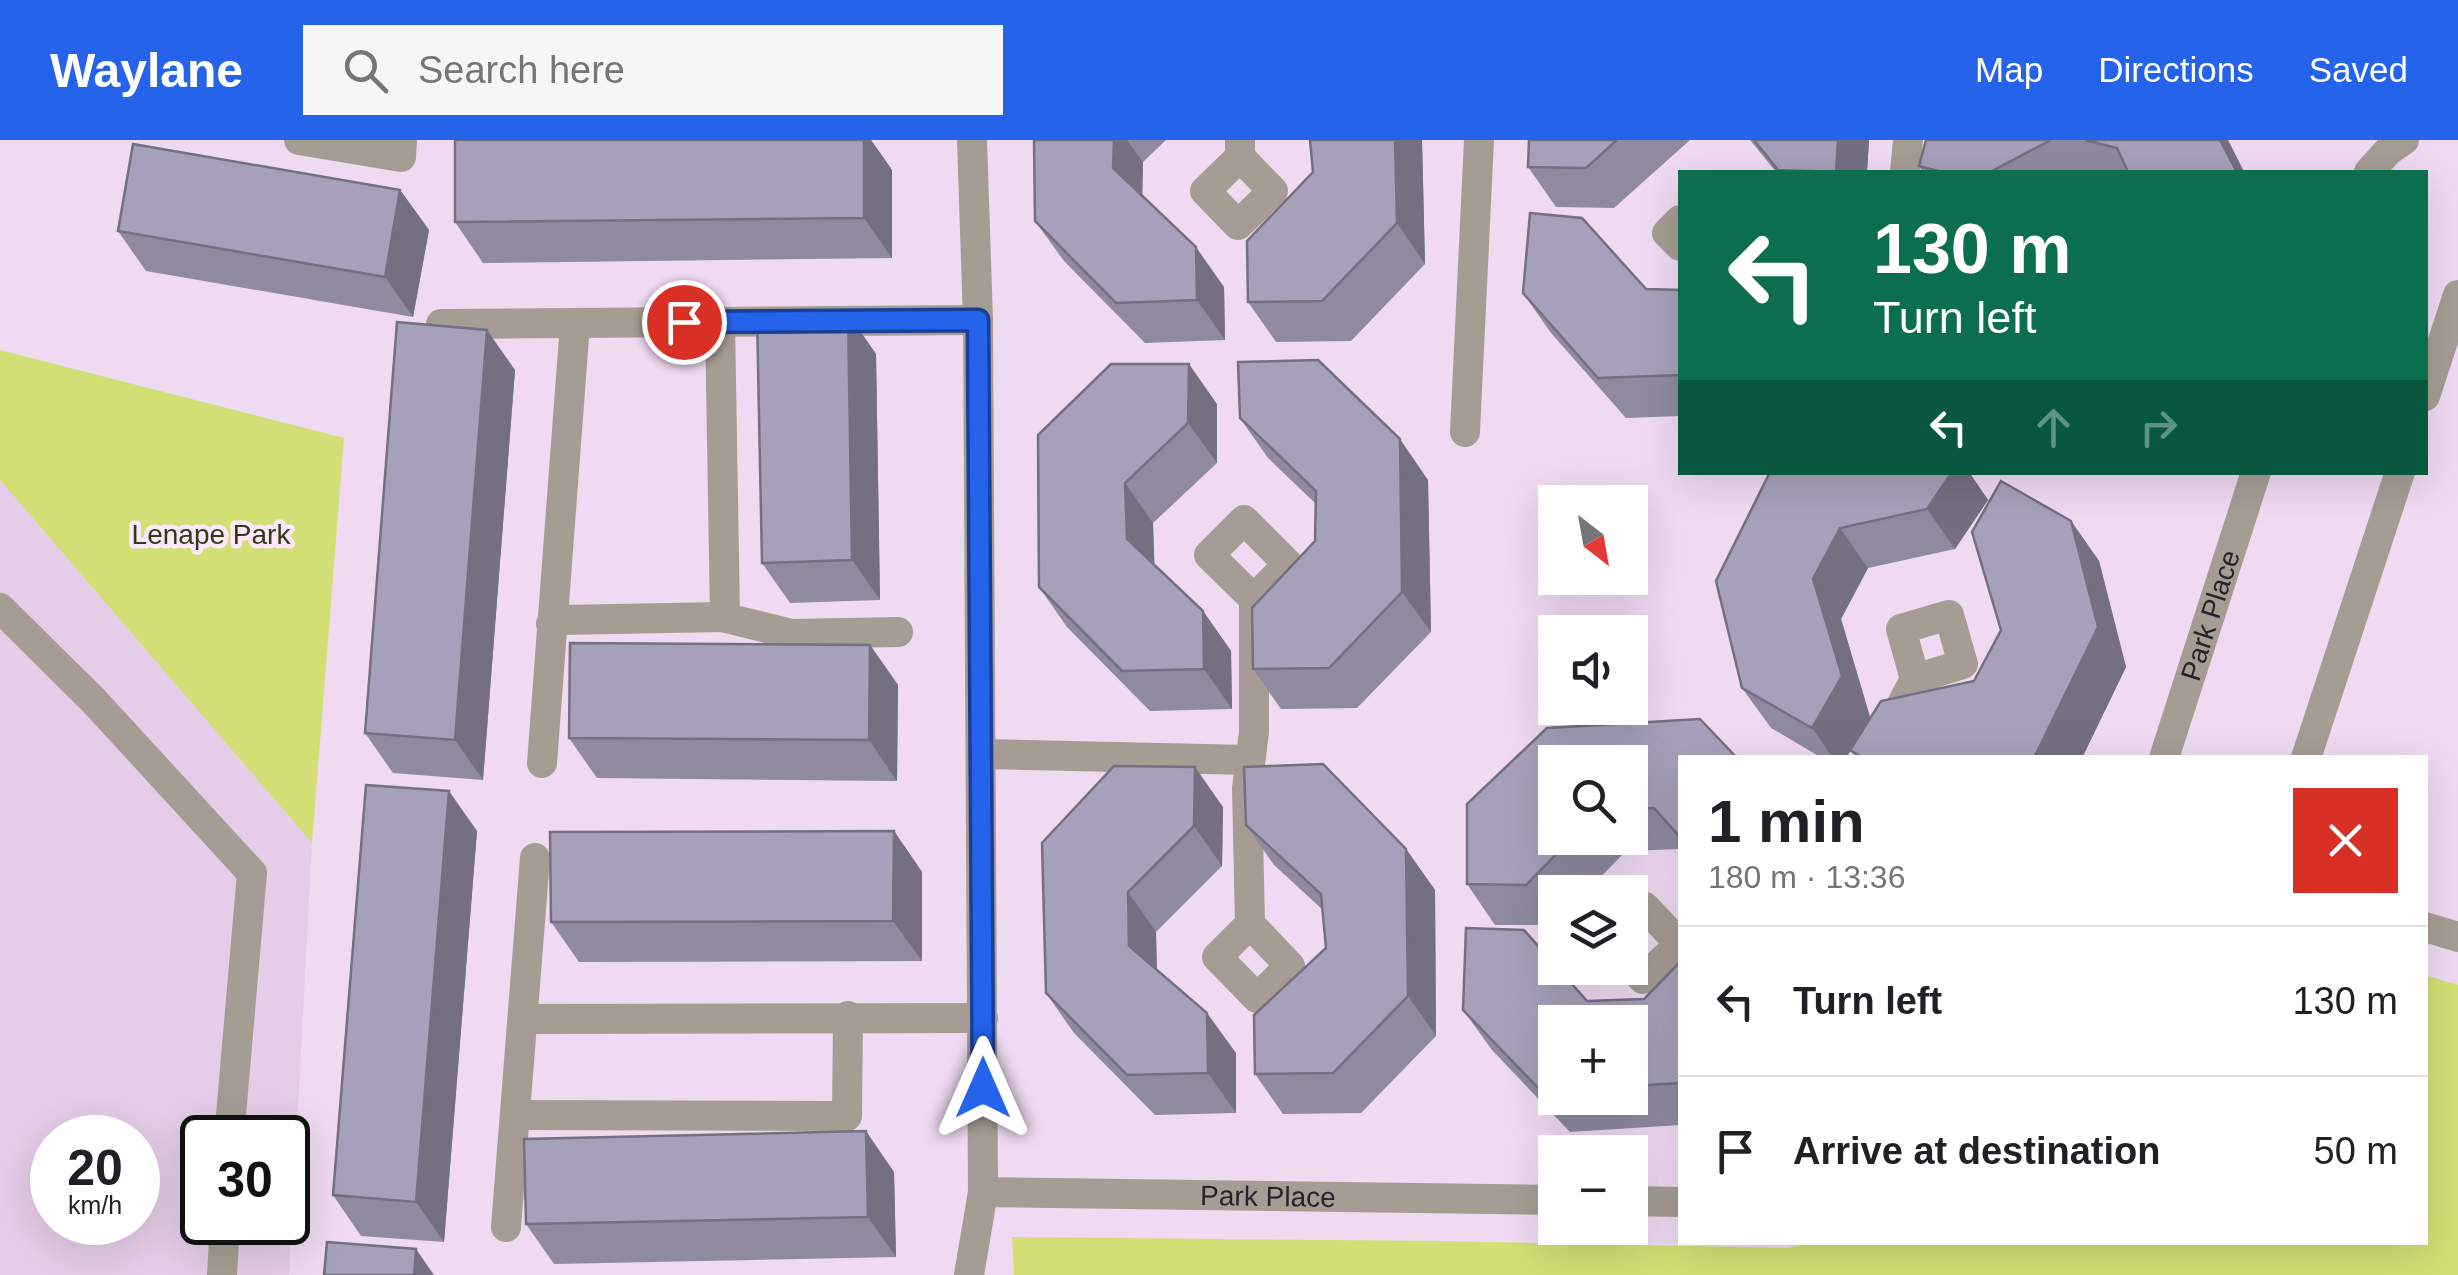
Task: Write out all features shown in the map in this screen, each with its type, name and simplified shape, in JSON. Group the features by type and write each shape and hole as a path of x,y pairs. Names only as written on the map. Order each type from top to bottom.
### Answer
{"street":[{"path":"299,140 400,157 402,140"},
{"path":"969,1275 983,1192 978,320 972,140"},
{"path":"1465,432 1479,140"},
{"path":"1905,170 1908,140"},
{"path":"1678,222 1667,233 1678,244"},
{"path":"2428,387 2458,295"},
{"path":"441,324 978,320"},
{"path":"720,322 725,618"},
{"path":"542,763 575,324"},
{"name":"Park Place","path":"2165,755 2255,475"},
{"path":"2307,755 2399,475"},
{"path":"1250,924 1254,599"},
{"path":"0,608 94,701 252,873 232,1115"},
{"path":"551,624 580,619 725,618 792,634 898,632"},
{"path":"1876,755 1915,678"},
{"path":"981,754 1250,760"},
{"path":"506,1227 535,858"},
{"path":"1648,911 1678,942"},
{"path":"2428,929 2458,937"},
{"path":"1648,975 1678,946"},
{"path":"517,1114 847,1116 848,1016"},
{"path":"525,1019 983,1018"},
{"name":"Park Place","path":"983,1192 1538,1200"},
{"path":"1648,1201 1678,1202"},
{"path":"222,1275 223,1245"}],"shaded area":[{"path":"0,480 312,843 298,1115 180,1115 180,1245 291,1245 289,1275 0,1275"}],"green space":[{"name":"Lenape Park","path":"0,350 344,438 312,843 0,480"},
{"path":"2428,976 2458,985 2458,1275 1014,1275 1012,1237 1639,1245 2428,1245"}],"building":[{"path":"455,140 864,140 864,218 455,222"},
{"path":"1034,140 1114,140 1113,168 1196,247 1197,300 1116,303 1035,221"},
{"path":"1310,140 1395,140 1397,223 1322,301 1248,302 1247,241 1313,172"},
{"path":"1529,140 1617,140 1586,168 1528,167"},
{"path":"1754,140 1838,140 1836,170 1778,170"},
{"path":"1926,140 2051,140 1994,170 1934,170 1919,166"},
{"path":"2085,140 2220,140 2236,170 2127,170 2117,148"},
{"path":"133,144 400,190 385,277 118,231"},
{"path":"1530,213 1582,218 1646,289 1678,290 1678,375 1598,378 1523,293"},
{"path":"848,314 852,560 762,563 757,316"},
{"path":"397,322 487,330 455,740 365,733"},
{"path":"1318,360 1400,439 1402,592 1329,668 1253,669 1252,608 1315,541 1316,491 1240,418 1238,362"},
{"path":"1111,364 1189,364 1188,423 1125,483 1127,539 1203,611 1204,669 1122,671 1039,587 1038,435"},
{"path":"1769,475 1950,475 1927,509 1840,528 1813,579 1842,676 1812,728 1742,688 1716,581"},
{"path":"2001,481 2071,521 2098,627 2035,755 1858,755 1850,750 1881,701 1974,681 2001,630 1972,532"},
{"path":"570,643 870,645 869,740 569,738"},
{"path":"1700,719 1734,755 1678,755 1678,835 1654,808 1648,808 1648,745 1538,745 1538,855 1555,855 1526,885 1467,884 1467,804 1547,728"},
{"path":"1323,764 1406,849 1408,996 1333,1073 1255,1074 1254,1015 1326,948 1321,894 1246,825 1244,767"},
{"path":"1114,766 1195,767 1194,826 1128,892 1129,946 1207,1013 1208,1073 1127,1075 1046,993 1042,843"},
{"path":"366,785 449,791 416,1202 333,1195"},
{"path":"894,831 893,921 551,922 550,832"},
{"path":"1466,928 1524,930 1538,946 1538,985 1573,985 1587,1001 1644,999 1678,964 1678,1083 1648,1085 1648,1005 1538,1005 1538,1088 1463,1010"},
{"path":"866,1131 868,1217 526,1224 524,1139"},
{"path":"327,1242 416,1249 414,1275 324,1275"}],"route":[{"path":"684,322 978,320 983,1088"}]}
